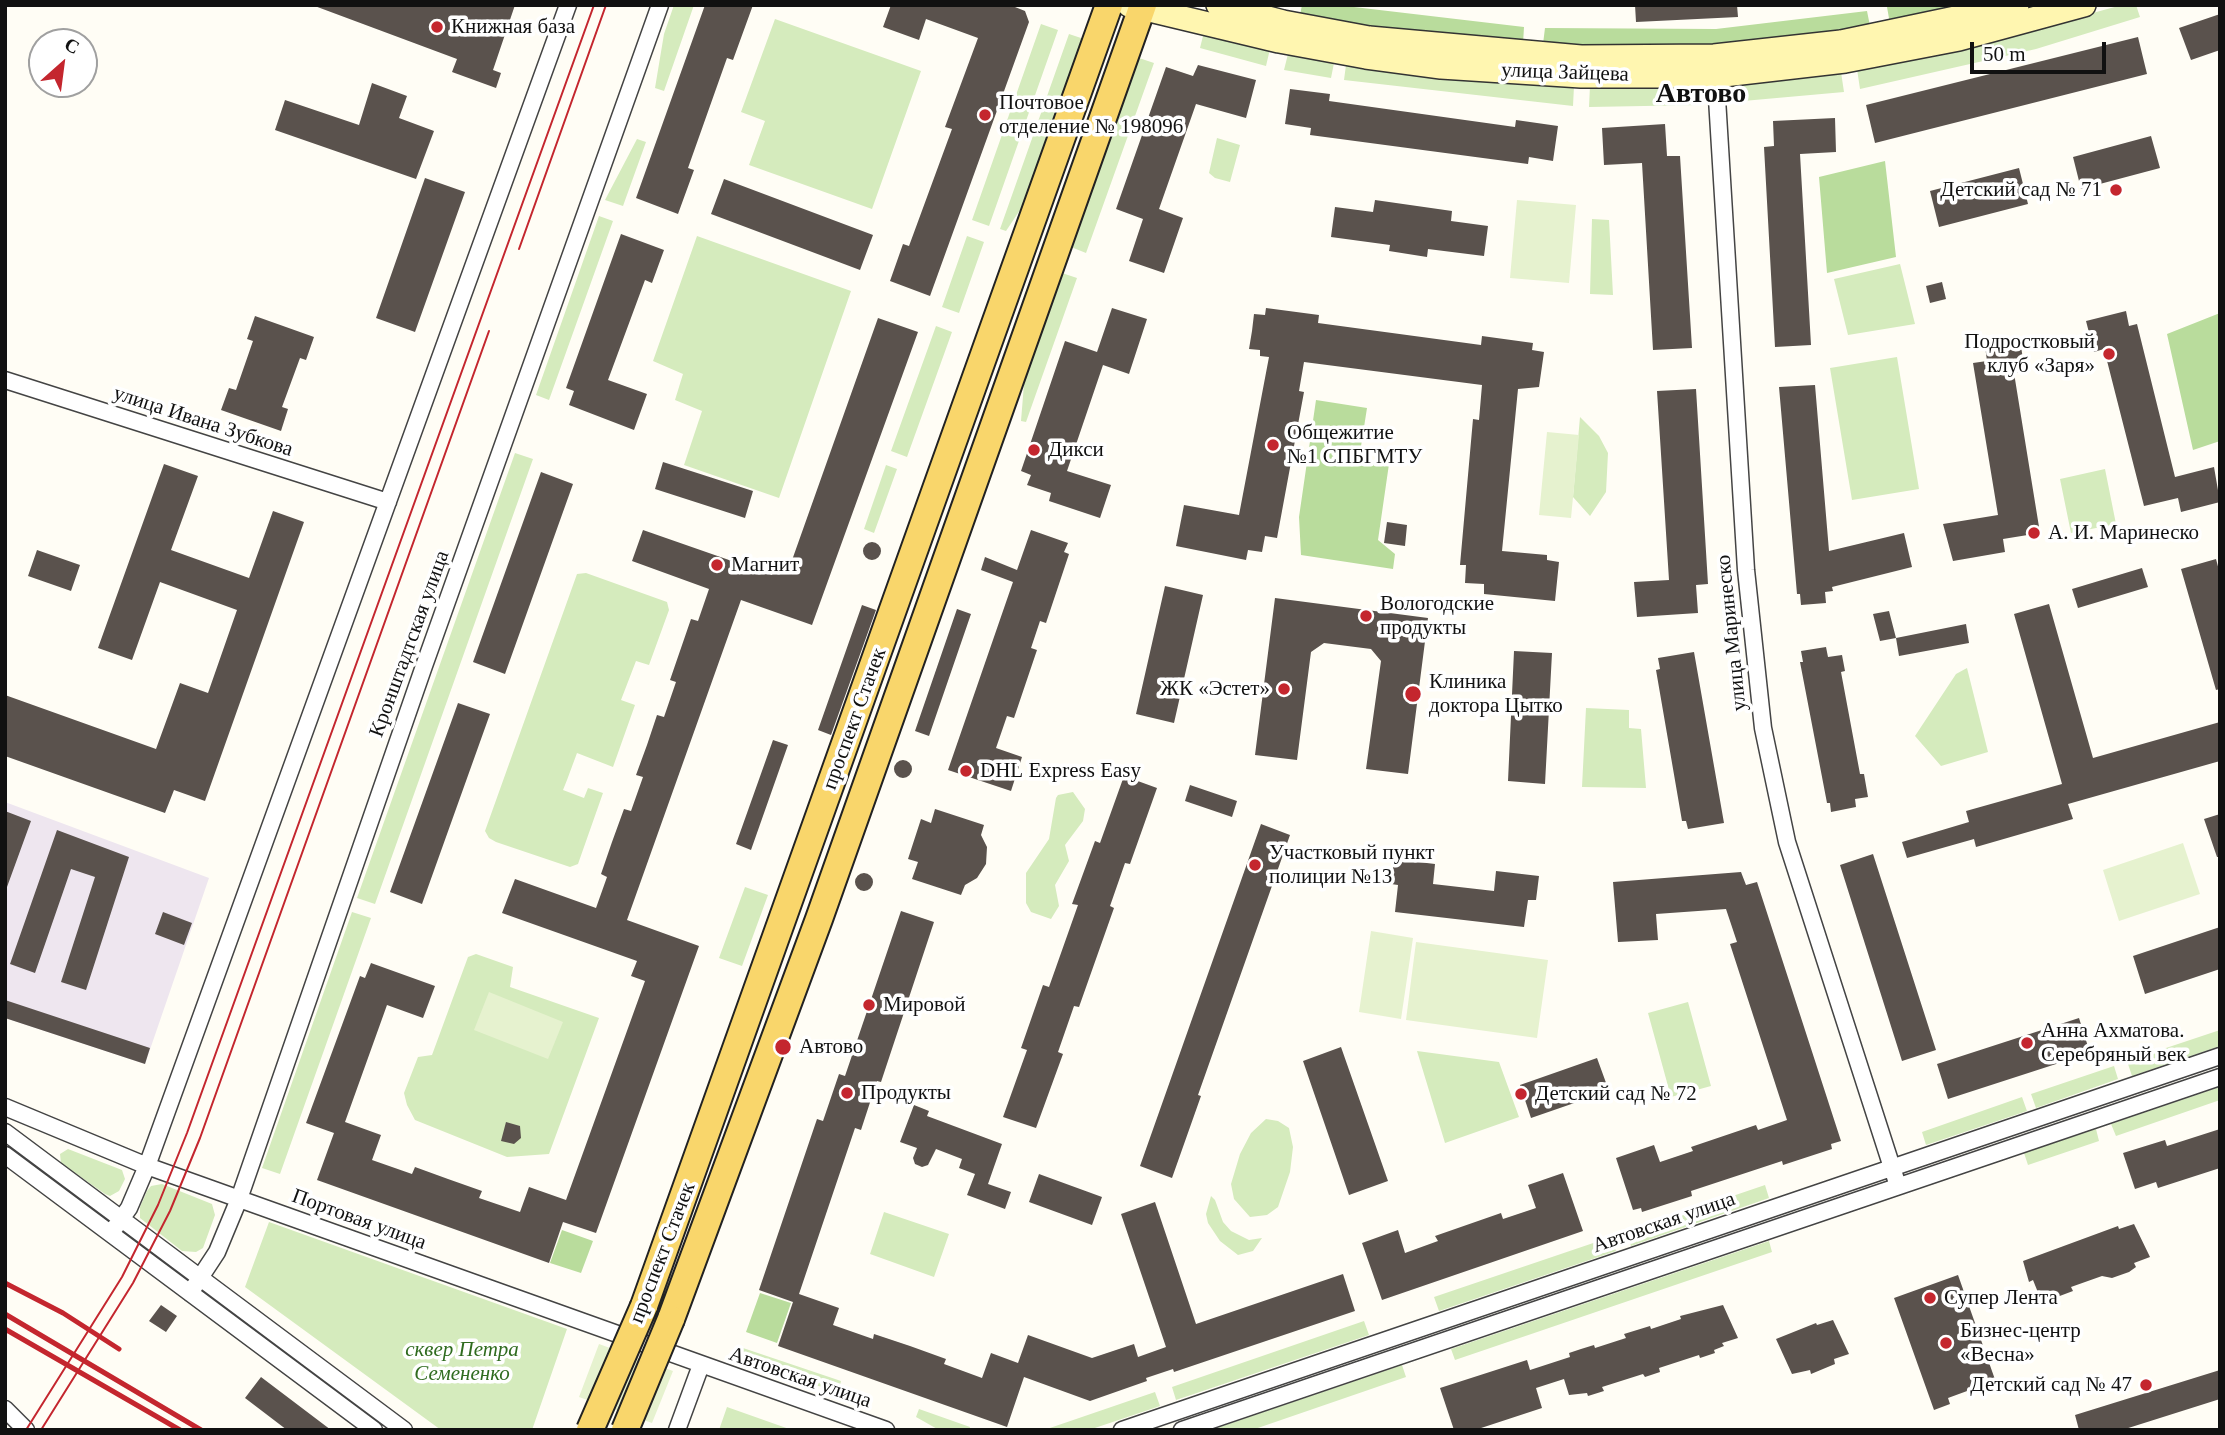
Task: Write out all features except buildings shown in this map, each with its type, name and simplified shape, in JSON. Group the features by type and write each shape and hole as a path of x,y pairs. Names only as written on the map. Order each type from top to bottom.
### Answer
{"main road":[{"name":"проспект Стачек","path":"590,1430 649,1293 1109,5"},
{"name":"проспект Стачек","path":"625,1430 677,1303 823,906 1138,6"}],"street":[{"path":"111,1233 122,1218 147,1166 568,5"},
{"name":"Кронштадтская улица","path":"190,1293 217,1252 239,1199 424,666 660,5"},
{"name":"улица Зайцева","path":"1218,5 1295,24 1444,47 1715,66 1880,36 2017,5"},
{"name":"улица Зайцева","path":"1138,6 1279,41 1366,57 1429,65 1580,76 1884,54 1971,36 2084,5"},
{"name":"улица Маринеско","path":"1715,66 1746,570 1763,727 1787,842 1898,1186"},
{"name":"улица Ивана Зубкова","path":"5,380 388,502"},
{"name":"Автовская улица","path":"1122,1430 2220,1056"},
{"name":"Автовская улица","path":"1182,1430 2220,1077"},
{"name":"Портовая улица","path":"5,1107 147,1166 701,1365"},
{"path":"5,1132 404,1430"},
{"path":"5,1155 373,1430"},
{"path":"677,1430 701,1365"},
{"name":"Автовская улица","path":"701,1365 886,1430"},
{"path":"5,1409 26,1430"}],"shaded area":[{"path":"5,802 209,878 145,1064 5,1018"}],"green space":[{"path":"674,5 694,5 664,91 655,88 664,34"},
{"path":"1302,5 1337,5 1524,27 1523,44 1371,28 1300,15"},
{"path":"1971,5 1890,24 1887,7"},
{"path":"2122,5 2136,5 2140,17 2036,49 1860,89 1857,69 1961,49"},
{"path":"1867,11 1870,26 1717,46 1543,44 1545,28 1716,29"},
{"path":"775,19 921,71 872,209 749,165 765,121 741,112"},
{"path":"1041,24 1058,30 989,226 972,220"},
{"path":"1204,32 1270,49 1266,66 1200,48"},
{"path":"1069,34 1084,39 1024,204 1006,231 1000,229"},
{"path":"1288,54 1334,63 1331,78 1284,70"},
{"path":"1139,58 1154,63 1086,253 1071,247"},
{"path":"1346,65 1574,86 1573,106 1344,80"},
{"path":"1841,72 1844,92 1732,102 1744,83"},
{"path":"1590,86 1677,86 1689,92 1699,105 1589,107"},
{"path":"1217,138 1240,145 1230,182 1215,178 1209,173"},
{"path":"637,139 646,142 623,206 605,200"},
{"path":"1885,161 1896,257 1827,273 1819,177"},
{"path":"1517,200 1576,205 1569,283 1510,278"},
{"path":"599,216 613,221 549,400 536,395"},
{"path":"1592,219 1609,220 1613,295 1590,294"},
{"path":"697,236 851,291 779,498 684,465 702,411 675,400 683,374 653,361"},
{"path":"967,236 984,242 959,313 942,307"},
{"path":"1900,264 1915,324 1848,335 1834,279"},
{"path":"1062,273 1077,278 1026,422 1021,421 1024,384"},
{"path":"2220,313 2220,441 2193,450 2167,334"},
{"path":"936,326 952,332 907,457 891,451"},
{"path":"1897,357 1919,489 1852,500 1830,368"},
{"path":"1316,400 1367,408 1359,459 1389,464 1378,540 1395,554 1393,569 1301,555 1299,517"},
{"path":"1580,417 1599,436 1608,453 1606,492 1590,516 1573,497"},
{"path":"1547,432 1579,435 1571,518 1539,515"},
{"path":"515,453 533,459 375,904 357,898"},
{"path":"886,465 897,469 874,533 864,529"},
{"path":"2105,469 2116,524 2071,533 2060,479"},
{"path":"586,573 667,602 669,610 649,665 636,661 621,700 635,705 613,767 577,753 563,790 584,798 588,788 603,793 578,864 570,867 496,842 489,838 485,831 577,574"},
{"path":"1967,668 1988,752 1941,766 1915,736 1956,674"},
{"path":"1586,708 1629,710 1629,728 1641,729 1646,788 1582,787"},
{"path":"1073,792 1085,809 1083,821 1065,845 1069,861 1055,885 1059,906 1051,919 1031,912 1026,903 1026,873 1049,839 1056,798 1058,795"},
{"path":"2183,843 2200,894 2119,921 2103,870"},
{"path":"745,887 768,895 742,966 719,958"},
{"path":"352,912 371,918 280,1174 262,1168"},
{"path":"1371,931 1413,938 1401,1019 1359,1012"},
{"path":"1416,942 1548,960 1537,1038 1406,1020"},
{"path":"476,954 513,967 510,987 599,1018 549,1154 507,1157 415,1120 407,1105 404,1093 418,1057 432,1055 468,957"},
{"path":"489,992 563,1022 548,1059 474,1030"},
{"path":"1688,1002 1711,1086 1671,1097 1648,1013"},
{"path":"2220,1030 2220,1046 2132,1076 2127,1061"},
{"path":"1417,1051 1499,1062 1519,1117 1445,1143"},
{"path":"2114,1066 2118,1079 2036,1108 2031,1094"},
{"path":"2220,1087 2220,1100 2116,1136 2111,1124"},
{"path":"2022,1097 2027,1111 1926,1145 1922,1132"},
{"path":"1266,1119 1278,1121 1289,1128 1293,1147 1290,1172 1278,1207 1267,1215 1250,1217 1234,1199 1231,1184 1240,1154 1251,1133"},
{"path":"2096,1129 2099,1141 2028,1165 2024,1153"},
{"path":"68,1149 122,1170 125,1179 119,1191 110,1196 105,1194 61,1163 60,1154"},
{"path":"162,1184 212,1204 215,1215 203,1248 196,1252 182,1251 140,1218 140,1207 147,1191 151,1186"},
{"path":"1765,1185 1769,1198 1631,1246 1627,1232"},
{"path":"1211,1196 1223,1222 1231,1231 1249,1240 1262,1238 1253,1251 1238,1255 1220,1241 1208,1223 1206,1214"},
{"path":"884,1212 949,1234 934,1277 870,1254"},
{"name":"сквер Петра Семененко","path":"269,1222 567,1329 532,1430 441,1430 245,1287"},
{"path":"562,1230 593,1241 581,1273 550,1263"},
{"path":"1611,1237 1616,1251 1439,1311 1434,1297"},
{"path":"1769,1241 1772,1252 1455,1360 1451,1349"},
{"path":"760,1293 791,1303 777,1343 746,1332"},
{"path":"1364,1321 1369,1335 1176,1400 1172,1387"},
{"path":"599,1344 673,1371 652,1423 579,1397"},
{"path":"743,1348 841,1381 839,1390 782,1379 738,1363"},
{"path":"1402,1365 1406,1377 1252,1430 1211,1430"},
{"path":"1155,1392 1160,1406 1089,1430 1044,1430"},
{"path":"727,1407 792,1430 719,1430"},
{"path":"919,1409 970,1427 969,1430 939,1430 916,1417"}],"tram line":[{"path":"26,1430 122,1277 158,1205 187,1133 594,5"},
{"path":"519,249 606,5"},
{"path":"41,1430 133,1283 170,1211 200,1138 489,331"}],"railway":[{"path":"5,1283 63,1313 119,1349"},
{"path":"5,1314 201,1430"},
{"path":"5,1329 180,1430"}],"place":[{"name":"Книжная база","path":"437,27"},
{"name":"Почтовое отделение № 198096","path":"985,115"},
{"name":"Детский сад № 71","path":"2116,190"},
{"name":"Подростковый клуб «Заря»","path":"2109,354"},
{"name":"Общежитие №1 СПБГМТУ","path":"1273,445"},
{"name":"Дикси","path":"1034,450"},
{"name":"А. И. Маринеско","path":"2034,533"},
{"name":"Магнит","path":"717,565"},
{"name":"Вологодские продукты","path":"1366,616"},
{"name":"ЖК «Эстет»","path":"1284,689"},
{"name":"Клиника доктора Цытко","path":"1413,694"},
{"name":"DHL Express Easy","path":"966,771"},
{"name":"Участковый пункт полиции №13","path":"1255,865"},
{"name":"Мировой","path":"869,1005"},
{"name":"Анна Ахматова. Серебряный век","path":"2027,1043"},
{"name":"Автово","path":"783,1047"},
{"name":"Продукты","path":"847,1093"},
{"name":"Детский сад № 72","path":"1521,1094"},
{"name":"Супер Лента","path":"1930,1298"},
{"name":"Бизнес-центр «Весна»","path":"1946,1343"},
{"name":"Детский сад № 47","path":"2146,1385"}],"district":[{"name":"Автово","path":"1701,95"}]}
